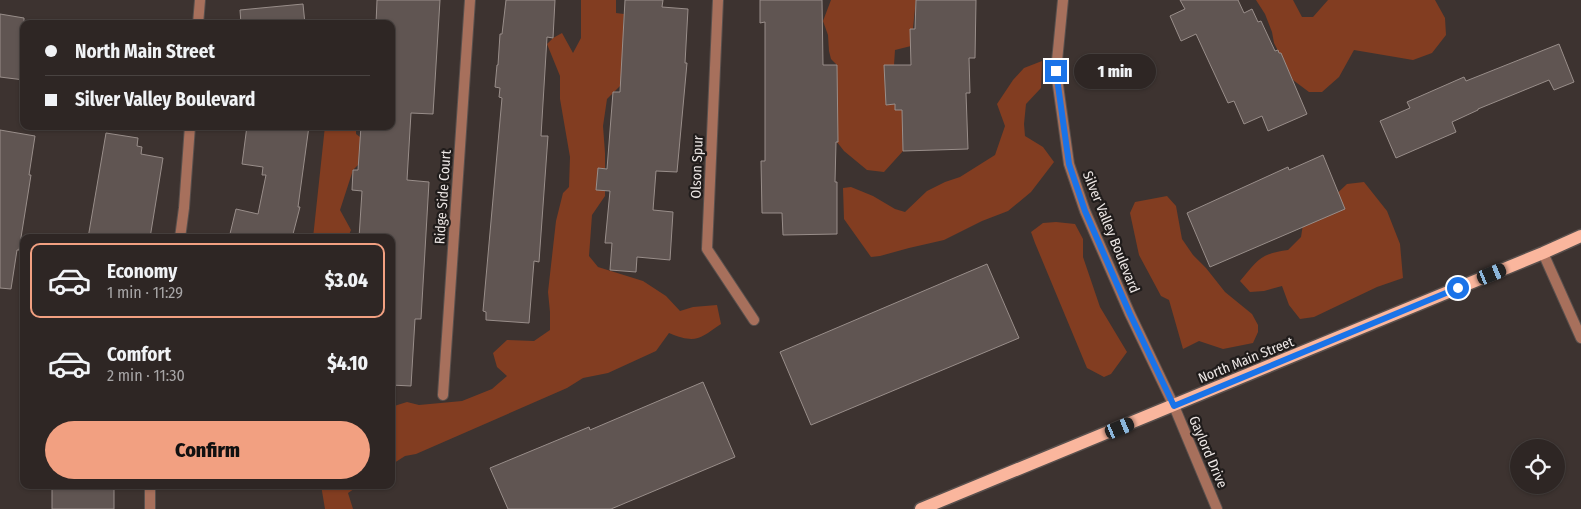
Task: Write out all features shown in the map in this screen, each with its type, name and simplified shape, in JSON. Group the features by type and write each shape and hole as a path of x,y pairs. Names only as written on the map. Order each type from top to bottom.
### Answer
{"main road":[{"name":"North Main Street","path":"921,509 1174,406 1581,236"}],"street":[{"path":"198,20 200,0"},
{"name":"Ridge Side Court","path":"443,395 470,0"},
{"name":"Olson Spur","path":"718,0 707,249 754,320"},
{"name":"Silver Valley Boulevard","path":"1063,0 1056,71 1069,164 1093,228 1130,314 1174,406"},
{"path":"181,234 190,130"},
{"path":"1543,253 1581,338"},
{"name":"Gaylord Drive","path":"1174,406 1218,509"},
{"path":"150,489 150,509"}],"shaded area":[{"path":"581,0 616,0 616,13 624,14 623,25 629,49 631,75 607,99 603,126 605,196 592,215 589,256 598,267 643,281 666,296 680,311 693,307 717,305 721,324 702,336 692,339 669,333 656,351 608,373 583,378 567,388 416,454 405,456 395,462 395,406 407,402 419,405 462,401 492,389 507,376 497,367 493,353 507,340 534,341 550,330 548,292 556,221 563,193 569,187 570,157 560,99 560,76 547,44 562,33 573,53 581,38"},
{"path":"831,0 916,0 911,46 895,50 886,104 895,104 895,110 902,109 903,151 884,172 867,170 844,151 837,142 837,65 831,59 828,35 823,21"},
{"path":"1256,0 1293,0 1302,17 1313,17 1328,0 1435,0 1445,18 1446,35 1432,53 1413,60 1354,50 1339,77 1322,92 1309,92 1293,80 1274,43 1265,14"},
{"path":"1042,61 1041,88 1026,104 1025,136 1043,147 1054,162 1031,192 1008,211 982,221 944,240 871,257 844,219 843,188 851,187 905,212 927,191 960,177 995,155 1005,126 997,104 1013,80 1024,68"},
{"path":"325,130 356,130 356,134 372,146 370,153 353,170 340,210 351,230 349,234 313,234"},
{"path":"1364,182 1387,211 1400,244 1403,278 1377,287 1314,317 1300,319 1289,305 1282,286 1264,291 1250,292 1240,281 1260,259 1288,250 1301,237 1304,218 1329,201 1347,184"},
{"path":"1167,196 1176,206 1182,239 1193,255 1225,292 1252,314 1258,325 1258,332 1253,343 1223,349 1199,341 1183,349 1169,300 1161,296 1139,255 1130,213 1135,202"},
{"path":"1043,223 1075,224 1083,239 1083,257 1100,307 1127,352 1111,374 1104,377 1087,368 1031,232"},
{"path":"322,489 354,489 348,493 353,509 325,509"}],"building":[{"path":"377,0 440,0 433,114 411,113 407,180 429,182 421,319 415,319 411,386 395,385 395,234 359,234 362,191 352,190 353,170 358,170 361,130 395,130 395,20 376,20"},
{"path":"506,0 555,0 553,38 547,37 541,136 548,136 539,262 534,261 529,323 486,320 486,312 483,311 502,98 499,97 500,88 495,87 500,34 502,34"},
{"path":"625,0 663,0 662,7 688,9 685,63 687,63 677,172 656,171 653,210 673,212 670,260 637,257 636,272 610,270 612,243 605,243 610,191 596,190 598,168 607,169 613,92 620,92"},
{"path":"760,0 822,0 823,65 837,65 838,142 836,142 835,182 837,182 837,234 783,235 782,213 762,213 761,161 765,161 765,22 760,23"},
{"path":"916,0 976,0 975,58 969,58 970,93 966,93 968,149 903,151 902,110 895,110 895,104 886,105 884,65 911,65 910,29 915,29"},
{"path":"1180,0 1238,0 1244,13 1252,9 1258,22 1261,21 1275,51 1278,50 1281,53 1307,114 1268,131 1262,116 1244,124 1234,101 1228,103 1196,34 1181,41 1170,16 1185,9"},
{"path":"303,4 305,20 241,20 240,10"},
{"path":"0,14 24,18 24,20 20,20 20,80 0,77"},
{"path":"1559,44 1574,82 1554,90 1549,80 1478,109 1452,122 1456,132 1396,158 1380,121 1410,108 1407,102 1464,77 1466,81"},
{"path":"0,130 35,136 29,175 31,175 11,289 0,288"},
{"path":"246,130 308,130 298,207 300,207 293,234 230,234 236,209 258,214 266,175 262,175 263,167 242,164"},
{"path":"106,133 138,138 137,146 142,147 141,154 163,158 151,234 89,234"},
{"path":"1323,155 1345,209 1210,267 1187,213 1288,167 1289,170"},
{"path":"987,264 1019,338 811,425 780,352"},
{"path":"703,382 735,457 611,509 508,509 490,468 589,427 590,430"},
{"path":"52,489 114,489 114,509 52,509"}],"route":[{"path":"1056,71 1069,164 1085,211 1130,314 1174,406 1458,288"}]}
